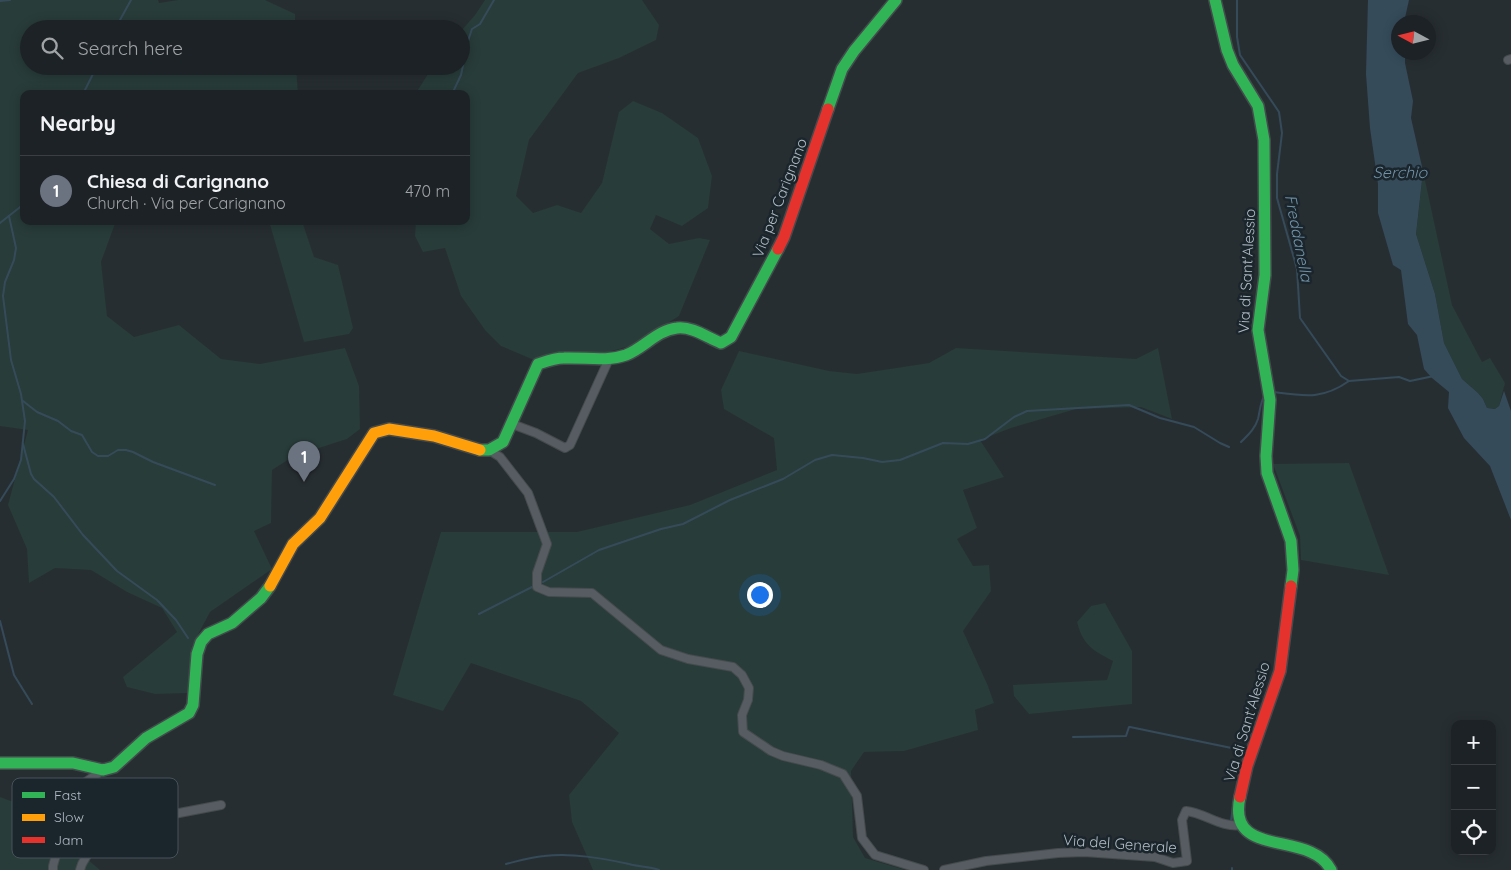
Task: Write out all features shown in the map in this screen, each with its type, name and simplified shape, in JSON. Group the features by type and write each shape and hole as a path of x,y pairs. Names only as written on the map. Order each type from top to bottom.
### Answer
{"street":[{"name":"Via per Carignano","path":"490,450 502,442 512,424 538,364 554,359 624,356 636,351 656,336 677,328 685,328 721,343 731,337 764,278 784,237 842,69 852,52 896,0"},
{"name":"Via di Sant'Alessio","path":"1215,0 1227,50 1233,65 1258,106 1264,140 1265,275 1258,330 1270,400 1266,456 1267,473 1272,493 1291,541 1293,556 1280,671 1242,782 1238,810 1241,825"},
{"path":"512,424 536,433 565,448 570,444 609,358"},
{"path":"91,778 103,770 114,767 146,738 189,713 193,705 197,654 201,642 208,634 232,623 262,598 293,544 320,518 374,433 389,429 425,434 479,450 490,450 500,457 528,493 535,516 546,539 547,544 537,573 536,587 549,592 592,593 661,650 688,659 733,667 742,675 749,688 748,700 742,715 743,732 771,751 783,756 822,765 843,774 857,796 862,838 875,855 924,870"},
{"path":"0,763 73,763 103,770"},
{"path":"178,813 221,805"},
{"name":"Via del Generale","path":"944,870 986,861 1084,852 1155,857 1172,863 1187,861 1182,820 1186,811 1195,812 1222,824 1241,825"},
{"path":"1241,825 1247,832 1256,837 1320,856 1330,865 1331,870"},
{"path":"80,870 86,858"},
{"path":"1187,861 1188,870"}],"green space":[{"path":"0,0 158,0 159,3 178,0 265,0 295,14 295,20 20,20 20,75 297,75 298,90 20,90 20,225 115,225 101,262 107,316 134,337 179,325 221,359 260,364 345,348 359,386 360,429 347,439 294,456 272,470 271,523 254,531 272,569 210,612 192,646 188,693 155,694 127,687 123,677 177,632 162,608 127,592 91,570 55,568 29,583 27,549 8,505 28,430 0,426"},
{"path":"485,0 642,0 659,25 656,40 619,58 578,73 529,140 516,196 533,213 557,205 581,213 602,183 619,112 633,101 662,113 698,138 712,176 708,208 682,226 656,215 650,229 669,244 699,238 710,240 679,316 633,345 608,352 559,354 534,360 501,346 485,330 461,296 445,248 423,252 415,236 416,225 470,225 470,90 418,90 427,75 470,75 470,21"},
{"path":"1423,171 1452,305 1482,362 1490,358 1505,383 1499,406 1495,409 1487,408 1478,393 1462,379 1444,343 1435,294 1416,234"},
{"path":"270,225 303,225 314,257 338,265 353,328 349,334 304,342"},
{"path":"956,348 1136,359 1158,348 1172,419 1141,407 1076,409 1011,428 980,440 1004,477 963,490 977,528 957,539 973,566 989,565 991,591 963,631 994,703 975,710 978,730 904,751 864,752 851,771 853,837 865,858 905,870 593,870 572,822 569,795 619,733 581,701 471,663 443,711 393,695 441,532 577,532 690,505 777,470 774,438 724,409 721,390 739,351 829,371 857,374 929,363"},
{"path":"1349,463 1389,575 1301,560 1300,536 1273,464"},
{"path":"1105,603 1132,651 1132,704 1029,714 1014,696 1013,685 1107,680 1113,661 1099,654 1085,642 1077,622 1091,606"},
{"path":"0,797 12,802 12,858 86,858 100,870 0,870"}],"water":[{"name":"Serchio","path":"1368,0 1409,0 1406,15 1391,15 1391,60 1405,60 1413,101 1411,118 1423,171 1416,234 1435,294 1444,343 1462,379 1478,393 1487,408 1495,409 1499,406 1504,391 1511,411 1511,520 1490,466 1464,438 1448,408 1449,392 1424,369 1417,335 1408,324 1401,270 1393,265 1378,213 1378,184 1370,128 1366,74"}],"waterway":[{"path":"0,1 10,0"},
{"path":"120,20 131,0"},
{"path":"470,35 472,29 480,24 494,0"},
{"name":"Freddanella","path":"1237,0 1237,37 1240,55 1279,112 1282,133 1277,174 1277,198 1297,269 1300,318 1341,376 1349,381 1399,377 1410,381 1434,376"},
{"path":"85,90 92,75"},
{"path":"454,90 461,75"},
{"path":"0,223 20,207"},
{"path":"0,501 14,479 21,460 25,421 21,394 11,360 3,296 5,282 14,260 16,248 9,216"},
{"path":"1273,392 1304,395 1321,394 1349,381"},
{"path":"1241,442 1255,426 1265,395"},
{"path":"23,401 37,412 58,421 71,431 82,435 92,452 98,456 108,456 118,450 126,450 215,485"},
{"path":"543,582 599,550 661,529 683,524 730,500 783,479 815,460 832,455 882,462 900,460 943,443 968,444 985,439 1014,417 1027,411 1129,405 1160,418 1194,427 1229,447"},
{"path":"23,444 34,479 54,497 83,535 117,571 157,600 176,620 188,638"},
{"path":"479,614 534,586"},
{"path":"0,621 14,675 32,704"},
{"path":"1073,737 1126,736 1130,727 1246,751 1246,753"},
{"path":"1234,799 1241,767"},
{"path":"1231,821 1233,806"},
{"path":"506,864 525,859 566,855 597,858 659,870"}],"traffic: fast":[{"path":"828,109 842,69 854,51 896,0"},
{"path":"1215,0 1227,50 1233,65 1258,106 1264,140 1265,275 1258,330 1270,400 1266,456 1267,473 1291,541 1293,570 1291,586"},
{"path":"480,450 489,450 503,442 538,364 561,358 603,359 626,355 663,332 677,328 694,331 721,343 731,337 778,249"},
{"path":"0,763 73,763 103,770 114,767 146,738 189,713 193,705 197,654 201,642 208,634 232,623 261,598 270,586"},
{"path":"1240,797 1239,817 1245,829 1257,837 1306,850 1320,858 1331,870"}],"traffic: slow":[{"path":"270,586 293,544 320,518 374,433 389,429 434,436 480,450"}],"traffic: jam":[{"path":"778,249 784,237 828,109"},
{"path":"1240,797 1247,766 1280,671 1291,586"}],"place":[{"name":"Chiesa di Carignano","path":"304,482"}]}
